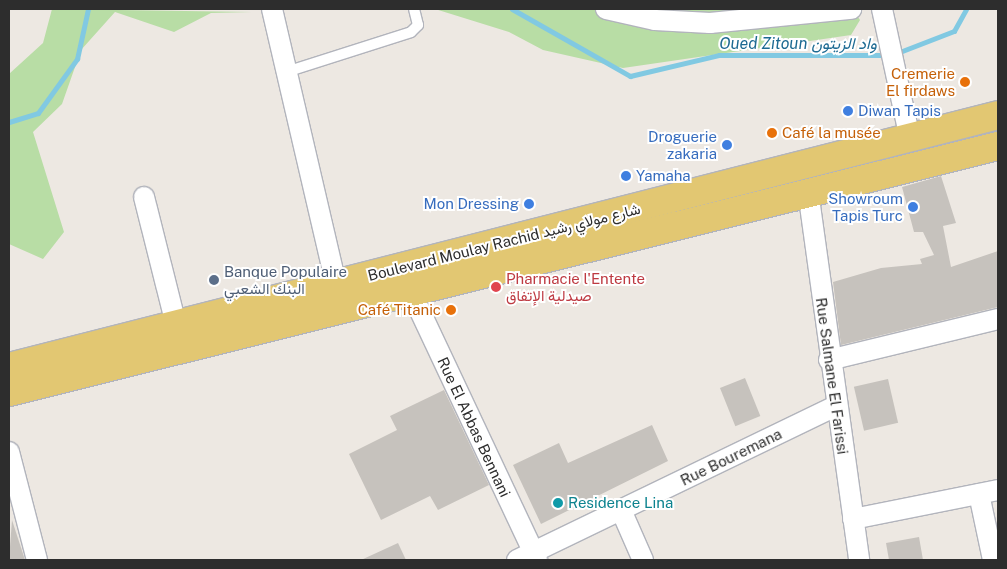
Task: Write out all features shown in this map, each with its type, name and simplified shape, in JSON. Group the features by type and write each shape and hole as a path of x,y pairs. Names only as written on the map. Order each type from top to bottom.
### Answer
{"main road":[{"name":"Boulevard Moulay Rachid شارع مولاي رشيد","path":"9,367 998,115"},
{"name":"Boulevard Moulay Rachid شارع مولاي رشيد","path":"9,392 412,294 808,191 998,146"}],"street":[{"path":"272,9 336,285"},
{"path":"606,9 655,20 851,9"},
{"path":"882,9 910,138"},
{"name":"Rue Salmane El Farissi","path":"808,191 829,360 860,560"},
{"path":"144,197 176,324"},
{"name":"Rue El Abbas Bennani","path":"412,294 529,558"},
{"path":"829,360 998,319"},
{"name":"Rue Bouremana","path":"529,558 621,510 836,406"},
{"path":"9,452 37,560"},
{"path":"853,519 989,492 993,560"},
{"path":"621,510 643,560"}],"lane":[{"path":"286,72 411,32 418,25 414,9"}],"green space":[{"path":"52,9 252,12 211,13 174,32 115,12 81,50 62,104 33,132 64,232 43,259 9,244 9,74 43,43"},
{"path":"435,9 756,9 855,12 860,20 851,35 623,68 543,50 509,32"}],"building":[{"path":"941,176 956,223 943,226 951,267 998,251 998,307 841,345 833,282 881,268 922,264 920,259 934,255 923,232 914,232 902,187"},
{"path":"745,378 760,416 735,426 720,388"},
{"path":"888,379 898,423 864,431 854,387"},
{"path":"444,390 489,485 438,510 430,496 381,520 349,454 397,430 390,416"},
{"name":"Residence Lina","path":"652,425 668,461 541,524 513,465 559,443 568,463"},
{"path":"12,520 25,560 9,560"},
{"path":"919,537 923,560 889,560 886,543"},
{"path":"398,543 406,560 361,560"}],"waterway":[{"name":"Oued Zitoun واد الزيتون","path":"9,122 38,113 77,59 88,9"},
{"name":"Oued Zitoun واد الزيتون","path":"512,9 630,76 719,55 888,55"},
{"name":"Oued Zitoun واد الزيتون","path":"897,53 954,31 966,9"}],"place":[{"name":"Cremerie El firdaws","path":"965,82"},
{"name":"Diwan Tapis","path":"848,111"},
{"name":"Café la musée","path":"772,133"},
{"name":"Droguerie zakaria","path":"727,145"},
{"name":"Yamaha","path":"626,176"},
{"name":"Mon Dressing","path":"529,204"},
{"name":"Showroum Tapis Turc","path":"913,207"},
{"name":"Banque Populaire البنك الشعبي","path":"214,280"},
{"name":"Pharmacie l'Entente صيدلية الإتفاق","path":"496,287"},
{"name":"Café Titanic","path":"451,310"},
{"name":"Residence Lina","path":"558,503"}]}
